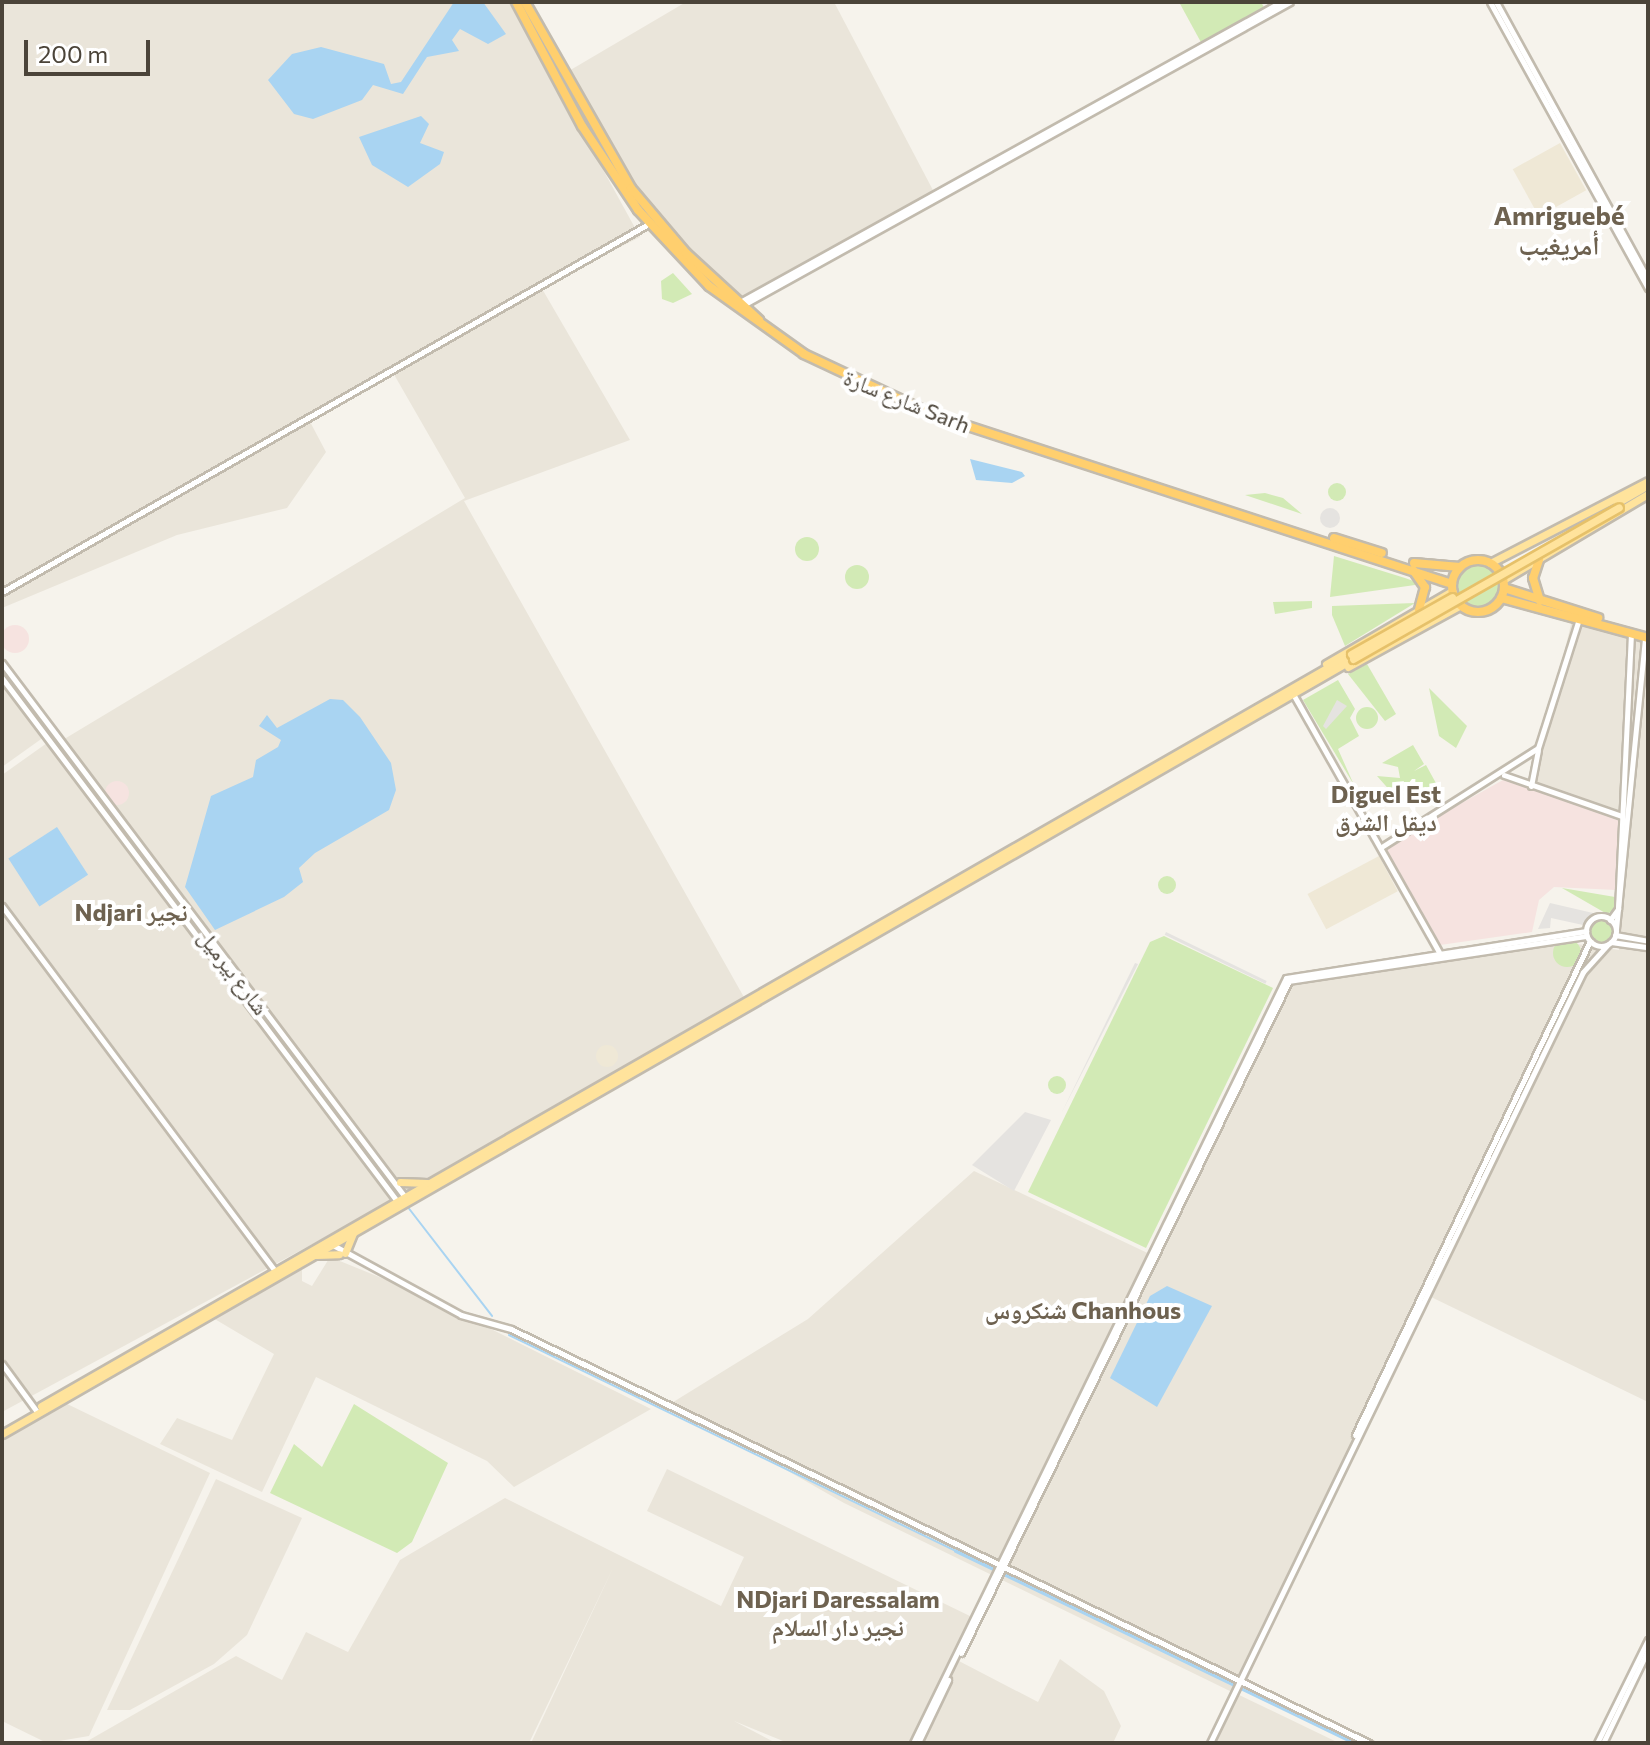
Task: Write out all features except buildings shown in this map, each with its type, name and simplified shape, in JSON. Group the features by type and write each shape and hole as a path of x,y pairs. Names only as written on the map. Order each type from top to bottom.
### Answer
{"highway":[{"name":"شارع سارة Sarh","path":"516,2 599,155 650,223 745,315 876,392 1409,567 1452,587"},
{"name":"شارع سارة Sarh","path":"525,2 622,176 741,304 803,351 908,402 1438,570 1460,567"},
{"path":"1539,560 1533,578 1540,601"},
{"path":"1490,563 1503,584 1540,601 1647,636 1501,598 1479,612 1461,605 1452,587 1460,567 1490,563"},
{"path":"1409,567 1425,587 1419,609"},
{"path":"1501,598 1503,584"}],"main road":[{"path":"2,1431 333,1241 353,1233 401,1195 429,1182 1648,487"},
{"path":"1503,584 1648,487"},
{"path":"1490,563 1648,487"},
{"path":"277,1273 314,1255 401,1195 1261,709 1293,694 1452,587"},
{"path":"1321,674 1461,605"},
{"path":"401,1195 429,1182"},
{"path":"314,1255 344,1255 353,1233"}],"street":[{"path":"741,304 1281,2"},
{"path":"741,304 1290,2"},
{"path":"1493,2 1648,280"},
{"path":"1493,2 1648,288"},
{"path":"2,592 650,223"},
{"path":"1531,786 1538,748 1579,618"},
{"path":"1610,920 1618,909 1630,633"},
{"path":"1237,1684 1583,972 1616,932 1647,636"},
{"name":"شارع بيرميل","path":"2,663 401,1195"},
{"name":"شارع بيرميل","path":"2,678 401,1195"},
{"path":"1293,694 1383,846 1439,954"},
{"path":"1383,846 1504,775 1538,748"},
{"path":"1504,775 1622,816"},
{"path":"2,906 277,1273"},
{"path":"1209,1743 1596,918 1610,920"},
{"path":"1610,920 1616,932 1648,944"},
{"path":"915,1743 1289,981 1439,954 1588,936 1609,944 1648,944"},
{"path":"333,1241 344,1255 1237,1684 1369,1743"},
{"path":"2,1364 36,1411"},
{"path":"1600,1743 1648,1640"},
{"path":"1600,1743 1648,1650"}],"shaded area":[{"path":"2,2 511,2 640,237 541,287 630,440 464,501 745,999 414,1189 2,1412 2,775 54,738 253,997 61,741 465,498 392,371 308,418 326,452 287,508 177,535 2,608"},
{"path":"686,2 834,2 935,194 740,302 648,210 562,75"},
{"path":"1560,143 1586,190 1539,216 1513,169"},
{"path":"1330,508 1337,511 1340,518 1337,525 1330,528 1323,525 1320,518 1323,511"},
{"path":"1574,612 1648,635 1648,1402 1429,1296 1237,1694 1339,1743 1213,1743 1236,1694 844,1503 670,1404 808,1319 974,1171 1156,1257 1289,978 1549,940 1619,950 1629,819 1532,785"},
{"path":"15,625 25,629 29,639 25,649 15,653 5,649 1,639 5,629"},
{"path":"2,682 44,737 2,767"},
{"path":"1337,700 1347,706 1326,729 1323,726"},
{"path":"1503,780 1620,818 1616,890 1554,887 1539,900 1532,932 1440,945 1383,847"},
{"path":"117,781 128,788 129,793 122,804 117,805 106,798 105,793 112,782"},
{"path":"1379,856 1398,891 1326,929 1307,894"},
{"path":"1550,903 1593,915 1583,925 1551,918 1550,928 1538,929"},
{"path":"1166,932 1267,981 1265,984 1165,935"},
{"path":"1135,963 1138,964 1061,1114"},
{"path":"607,1045 615,1048 618,1056 615,1064 607,1067 599,1064 596,1056 599,1048"},
{"path":"1025,1112 1051,1120 1014,1191 972,1165"},
{"path":"330,1257 421,1294 651,1409 514,1487 487,1461 316,1377 262,1492 160,1444 177,1418 232,1440 274,1354 213,1318 302,1267 302,1281 312,1286"},
{"path":"63,1402 210,1473 89,1736 47,1743 2,1721 2,1442"},
{"path":"667,1469 974,1618 914,1743 788,1743 734,1721 776,1743 531,1743 613,1568 529,1743 84,1743 236,1656 282,1680 306,1632 348,1652 400,1560 505,1498 721,1606 744,1557 647,1511"},
{"path":"216,1479 302,1518 247,1635 214,1664 130,1710 107,1710"},
{"path":"1060,1659 1104,1691 1121,1726 1113,1743 920,1743 957,1660 1038,1702"}],"green space":[{"path":"1179,2 1261,2 1266,11 1203,46"},
{"path":"673,273 692,294 673,303 662,299 661,281"},
{"path":"1333,483 1341,483 1346,492 1344,499 1333,501 1328,496 1328,488"},
{"path":"1265,493 1283,498 1302,514 1245,495"},
{"path":"807,537 816,540 819,549 816,558 807,561 798,558 795,549 798,540"},
{"path":"1334,556 1405,578 1422,584 1330,597"},
{"path":"1478,562 1494,569 1501,585 1494,601 1478,608 1462,601 1455,585 1462,569"},
{"path":"857,565 865,569 869,577 865,585 857,589 849,585 845,577 849,569"},
{"path":"1312,601 1312,608 1275,614 1273,602"},
{"path":"1415,603 1345,646 1332,615 1332,606"},
{"path":"1367,664 1396,714 1385,721 1348,674"},
{"path":"1338,680 1355,709 1350,718 1359,736 1338,749 1354,785 1303,700"},
{"path":"1429,688 1467,726 1456,748 1439,736"},
{"path":"1367,707 1375,710 1378,718 1375,726 1367,729 1359,726 1356,718 1359,710"},
{"path":"1413,745 1424,764 1414,771 1426,765 1437,785 1401,803 1377,776 1400,778 1398,767 1382,763"},
{"path":"1167,876 1176,885 1167,894 1158,885"},
{"path":"1562,888 1615,897 1614,910 1607,914"},
{"path":"1601,919 1612,926 1613,931 1606,942 1601,943 1590,936 1589,931 1596,920"},
{"path":"1164,936 1273,988 1146,1248 1028,1192 1150,942"},
{"path":"1567,939 1577,943 1581,953 1577,963 1567,967 1557,963 1553,953 1557,943"},
{"path":"1057,1076 1066,1085 1057,1094 1048,1085"},
{"path":"354,1404 448,1463 412,1542 397,1553 270,1493 294,1444 322,1467"}],"water":[{"path":"454,2 483,2 506,34 488,44 460,29 452,40 459,51 427,57 403,94 373,85 362,100 313,119 294,114 268,80 292,54 321,47 384,64 391,84 401,82"},
{"path":"421,116 429,124 420,143 444,152 440,164 408,187 372,165 359,137"},
{"path":"970,459 1022,472 1025,476 1012,483 976,480"},
{"path":"330,699 343,700 360,717 391,763 396,790 389,810 315,853 299,868 303,882 284,897 215,930 185,887 211,796 253,777 256,760 278,747 281,740 259,726 267,715 277,728"},
{"path":"57,827 88,875 39,906 8,859"},
{"path":"1167,1286 1212,1306 1157,1407 1110,1378 1150,1296"}],"waterway":[{"path":"33,708 49,730"},
{"path":"57,740 90,786"},
{"path":"97,795 325,1101"},
{"path":"407,1206 492,1316"},
{"path":"509,1335 956,1551"},
{"path":"956,1551 1355,1743"}],"district":[{"name":"Amriguebé أمريغيب","path":"1559,230"},
{"name":"Diguel Est ديقل الشرق","path":"1386,808"},
{"name":"Ndjari نجير","path":"131,912"},
{"name":"شنكروس Chanhous","path":"1083,1310"},
{"name":"NDjari Daressalam نجير دار السلام","path":"838,1613"}]}
